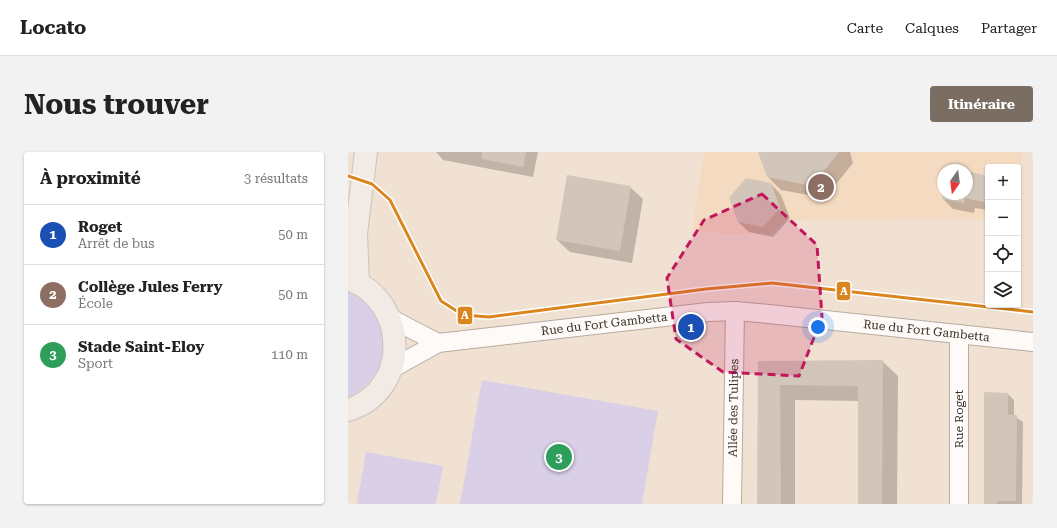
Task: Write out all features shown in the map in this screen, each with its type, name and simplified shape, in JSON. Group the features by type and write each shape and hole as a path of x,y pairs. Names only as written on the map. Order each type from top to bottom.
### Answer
{"main road":[{"path":"348,410 370,399 382,385 391,369 395,352 395,335 390,318 377,298 353,281 356,234 366,152"}],"street":[{"name":"Rue du Fort Gambetta","path":"391,369 438,343 697,313 735,311 1033,342"},
{"name":"Allée des Tulipes","path":"732,504 735,311"},
{"path":"390,318 438,343"},
{"name":"Rue Roget","path":"959,334 959,504"}],"highlighted area":[{"path":"762,194 817,245 822,317 799,376 723,372 676,339 667,278 704,220"}],"shaded area":[{"path":"704,152 1023,152 1021,164 985,164 985,219 785,220 771,234 725,234 692,230"},
{"path":"348,289 366,301 378,316 384,334 384,344 381,363 377,372 364,387 348,398"},
{"path":"482,380 658,411 642,504 460,504"},
{"path":"366,452 443,466 436,504 357,504"}],"building":[{"path":"482,152 526,152 523,167 482,159"},
{"path":"758,152 839,152 812,186 767,177"},
{"path":"973,173 985,175 985,202 973,200"},
{"path":"567,175 631,186 620,251 556,240"},
{"path":"746,178 771,183 780,208 763,227 738,222 729,198"},
{"path":"948,200 965,200 964,203"},
{"path":"883,360 882,504 858,504 858,386 780,385 781,504 757,504 758,361"},
{"path":"984,392 1008,393 1008,415 1017,415 1016,501 997,501 997,504 984,504"}],"transit line":[{"name":"A","path":"348,176 372,184 390,200 441,301 463,315 489,317 706,289 772,283 1033,312"}],"place":[{"name":"Collège Jules Ferry","path":"821,187"},
{"name":"Roget","path":"691,327"},
{"name":"Stade Saint-Eloy","path":"559,457"}]}
